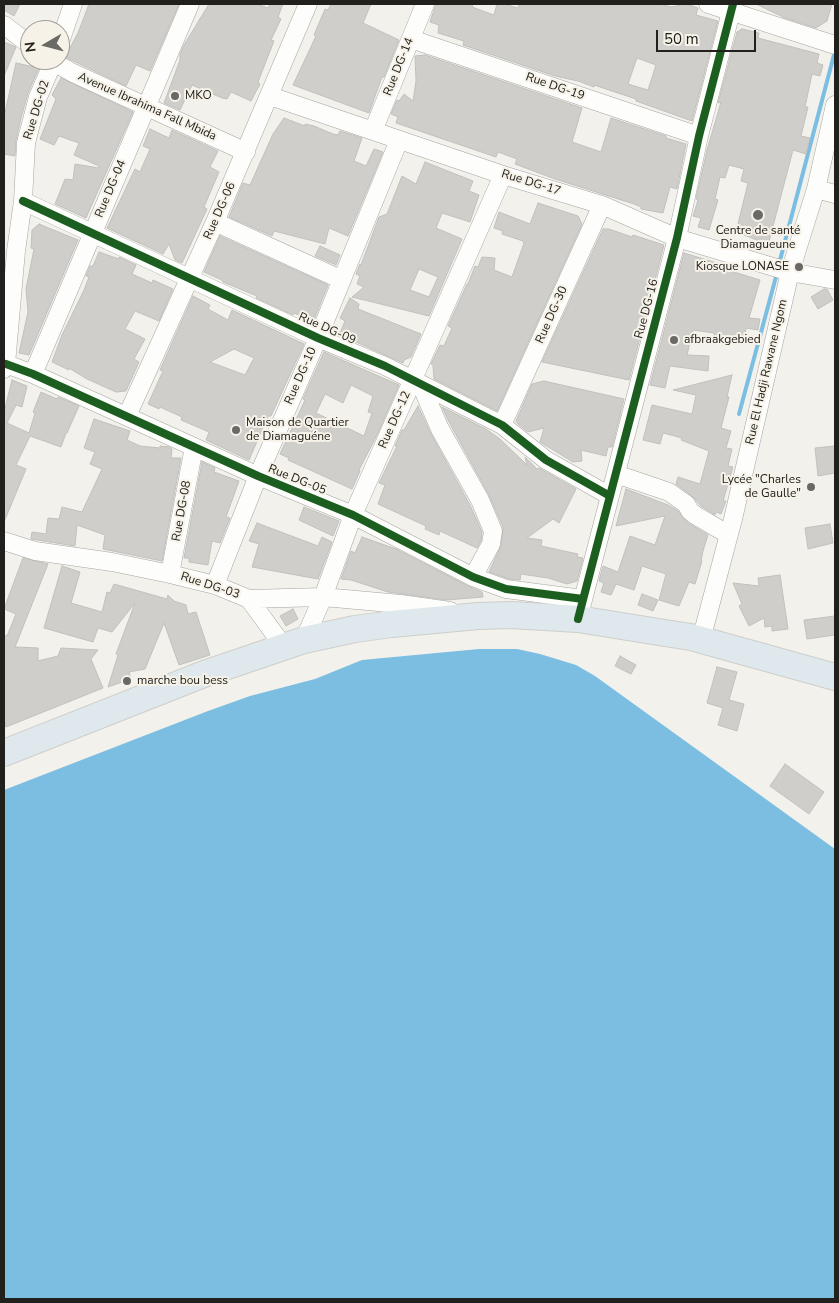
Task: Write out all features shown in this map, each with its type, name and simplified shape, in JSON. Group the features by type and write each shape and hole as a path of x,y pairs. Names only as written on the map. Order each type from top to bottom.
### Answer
{"highway":[{"path":"4,753 196,677 294,644 374,626 478,616 581,609 835,677"}],"street":[{"path":"68,20 73,4"},
{"name":"Rue DG-04","path":"33,374 190,4"},
{"name":"Rue DG-06","path":"127,416 216,222 308,4"},
{"name":"Rue DG-14","path":"373,131 425,4"},
{"path":"708,4 732,8 835,45"},
{"name":"Rue DG-16","path":"581,609 677,238 699,136 732,8"},
{"path":"4,25 20,37"},
{"name":"Rue DG-19","path":"410,39 699,136"},
{"name":"Rue DG-02","path":"5,367 16,251 23,201 26,144 38,97 48,70"},
{"name":"Avenue Ibrahima Fall Mbida","path":"68,70 246,152"},
{"name":"Rue DG-17","path":"270,96 503,175 602,205 677,238 790,272 835,280"},
{"name":"Rue El Hadji Rawane Ngom","path":"701,640 729,535 790,272 832,134 835,105"},
{"name":"Rue DG-10","path":"215,585 258,476 318,338 399,140"},
{"name":"Rue DG-12","path":"294,644 323,597 353,515 417,383 503,175"},
{"path":"816,189 835,194"},
{"name":"Rue DG-09","path":"23,201 318,338 384,366 502,425 546,460 610,496"},
{"name":"Rue DG-30","path":"502,425 602,205"},
{"path":"216,222 342,280"},
{"name":"Rue DG-05","path":"5,367 33,374 194,448 353,515 473,577 506,589 581,609"},
{"path":"417,383 440,430 492,524 494,535 491,544 473,577"},
{"name":"Rue DG-08","path":"170,574 194,448"},
{"path":"616,474 669,492 686,504 695,515 729,535"},
{"name":"Rue DG-03","path":"4,541 34,550 112,562 170,574 215,585 249,599 323,597 401,604 478,616"},
{"path":"249,599 294,644"}],"water":[{"path":"479,649 517,649 576,665 595,676 835,849 835,1299 4,1299 4,790 208,711 250,696 315,679 362,660"}],"building":[{"path":"4,4 20,4 14,16 4,10"},
{"path":"89,4 179,4 150,71 136,65 126,86 70,59 70,48"},
{"path":"209,4 257,4 268,8 270,4 283,4 278,17 281,19 271,40 274,41 258,82 260,84 251,101 231,92 227,99 222,98 192,85 180,110 164,103 184,45"},
{"path":"331,4 371,4 363,23 399,40 384,77 382,77 369,113 293,85 316,36 314,35 325,9 328,10"},
{"path":"436,4 473,4 472,7 494,15 497,4 518,8 519,4 661,4 671,7 687,4 698,8 696,15 718,21 692,121 594,85 594,87 555,76 463,45 464,41 438,33 439,25 430,22","holes":["637,58 656,65 648,90 628,84"]},
{"path":"756,4 832,4 827,21 816,28 785,18"},
{"path":"742,29 759,33 758,38 819,54 817,63 823,65 820,76 812,74 805,107 808,107 801,136 810,138 806,154 793,150 767,249 755,245 757,240 736,232 748,183 741,181 744,169 729,165 725,178 720,177 715,199 718,200 709,230 698,227 701,218 693,216 698,200 696,199 707,150 721,102 718,103 737,32"},
{"path":"4,42 16,47 4,76"},
{"path":"425,55 582,108 572,142 601,152 611,118 686,144 677,189 670,187 663,213 641,209 641,207 634,204 555,179 515,164 517,159 498,152 496,157 396,123 398,117 391,114 397,100 399,101 404,94 413,101 416,81 415,56"},
{"path":"16,63 20,64 20,70 38,70 28,93 21,118 16,140 15,156 4,154 4,117"},
{"path":"61,78 133,112 86,218 55,204 65,179 73,180 75,164 99,168 99,166 74,155 79,143 59,136 54,145 40,139 56,99 52,95"},
{"path":"284,118 305,126 305,124 314,126 333,134 338,135 340,131 362,138 354,161 366,166 374,149 383,152 348,236 329,228 325,244 274,231 272,236 229,217 243,183 250,185 273,134"},
{"path":"150,129 169,138 172,130 218,151 210,167 219,172 204,207 207,209 182,263 175,260 169,244 163,254 107,228 135,169 140,172 150,149 143,146"},
{"path":"425,162 473,181 469,191 479,195 470,222 442,213 436,228 462,239 429,316 352,297 364,287 357,284 360,276 356,274 379,217 387,214 402,176 416,184","holes":["419,269 438,277 429,297 410,290"]},
{"path":"538,203 578,216 582,224 497,411 434,379 433,365 431,364 440,345 444,346 452,328 448,326 475,266 478,267 482,257 495,258 494,270 512,277 524,243 502,234 503,231 494,228 499,212 530,224"},
{"path":"39,224 78,240 29,355 19,353 28,312 26,289 34,249 31,248 32,230"},
{"path":"603,229 609,229 632,237 633,235 664,245 629,380 542,362"},
{"path":"220,236 328,285 313,322 294,313 293,315 204,272"},
{"path":"320,246 340,255 336,265 315,256"},
{"path":"99,252 119,259 119,257 136,265 132,274 152,283 153,280 173,289 159,321 135,311 125,329 145,339 134,359 139,362 126,391 116,392 87,379 69,368 69,370 52,362 62,335 84,290 89,277 86,276 90,266 93,266"},
{"path":"684,253 733,268 734,272 760,280 749,318 760,319 758,330 746,328 744,343 714,339 714,333 693,330 687,355 709,356 708,371 670,366 665,388 650,385"},
{"path":"827,289 833,300 818,309 811,297"},
{"path":"193,296 210,305 208,309 228,320 232,310 304,344 271,416 268,416 249,460 206,440 209,432 181,420 182,417 148,404 163,371 160,370","holes":["234,349 254,358 245,375 210,362"]},
{"path":"350,298 359,304 358,309 421,334 411,357 404,360 403,363 340,333 345,321 340,318"},
{"path":"324,352 399,385 352,489 288,460 289,458 280,454 305,400 303,399","holes":["351,385 373,396 368,412 372,413 364,436 316,413 325,394 343,403"]},
{"path":"732,375 727,397 729,397 721,428 731,431 726,448 732,449 728,466 733,467 723,501 726,501 721,514 716,512 715,515 701,506 692,496 676,484 678,477 700,484 709,451 681,440 682,438 663,433 660,444 643,440 652,405 692,414 696,395 673,390"},
{"path":"12,380 27,386 22,407 16,405 7,423 29,433 35,413 33,412 41,392 79,406 61,447 30,436 16,465 26,469 4,522 4,412"},
{"path":"544,381 624,399 612,447 608,447 606,456 581,450 582,461 573,462 540,442 544,428 528,432 518,424 516,421 532,384"},
{"path":"418,406 431,434 470,505 482,532 481,541 477,548 440,531 439,535 425,529 426,526 378,504 385,485 379,483 397,446 395,446 402,430 404,430"},
{"path":"442,407 486,429 500,439 527,465 525,457 537,469 539,468 576,489 559,523 553,519 527,538 542,540 541,546 578,554 577,557 583,558 577,581 567,584 548,578 521,574 520,580 509,579 489,572 501,546 503,527 489,495"},
{"path":"94,419 130,431 127,440 140,446 169,447 172,449 171,458 181,458 162,561 103,549 105,535 77,525 75,546 31,539 32,532 46,534 48,518 59,519 62,507 82,512 102,469 90,464 95,452 84,448"},
{"path":"835,446 835,473 818,476 815,448"},
{"path":"202,462 215,468 214,472 239,481 226,517 230,518 220,543 212,541 208,565 189,562 189,558 184,558"},
{"path":"626,489 668,505 678,511 688,523 708,535 695,584 689,582 679,606 659,600 666,574 642,566 634,590 616,584 611,595 601,592 604,583 599,581 603,566 618,572 630,536 655,545 665,516 616,526"},
{"path":"304,507 339,521 333,536 299,520"},
{"path":"257,523 318,546 322,537 332,542 318,579 252,567 259,544 249,541"},
{"path":"830,524 833,543 808,549 805,528"},
{"path":"362,537 396,549 482,592 483,597 446,600 388,592 351,580 341,579 351,551 355,553"},
{"path":"23,558 48,564 15,647 38,648 38,661 58,656 61,648 98,650 91,659 103,688 6,727 4,720 4,635 7,636 16,614 4,609"},
{"path":"62,566 80,572 71,603 102,612 107,592 110,593 114,584 167,599 168,595 174,601 186,605 188,614 196,612 210,655 179,665 164,623 145,669 129,672 131,679 108,687 118,655 116,654 135,603 112,632 98,628 93,642 44,628"},
{"path":"780,575 788,629 772,631 772,626 765,627 764,618 749,626 739,606 742,604 733,583 759,586 758,578"},
{"path":"642,594 658,600 653,611 638,605"},
{"path":"293,609 298,619 286,626 280,616"},
{"path":"835,616 835,635 807,639 804,620"},
{"path":"620,656 636,665 631,674 615,666"},
{"path":"717,667 737,672 729,700 744,704 737,731 718,725 723,708 707,703"},
{"path":"785,764 824,792 809,814 770,786"}],"waterway":[{"path":"779,264 835,51"},
{"path":"739,414 777,273"}],"cycle path":[{"path":"578,619 677,238 699,136 733,4"},
{"path":"23,201 318,338 385,366 502,425 546,460 610,496"},
{"path":"6,364 33,374 258,476 353,515 473,577 506,589 583,599"}],"place":[{"name":"MKO","path":"175,96"},
{"name":"Centre de santé Diamagueune","path":"758,215"},
{"name":"Kiosque LONASE","path":"799,267"},
{"name":"afbraakgebied","path":"674,340"},
{"name":"Maison de Quartier de Diamaguéne","path":"236,430"},
{"name":"Lycée \"Charles de Gaulle\"","path":"811,487"},
{"name":"marche bou bess","path":"127,681"}]}
